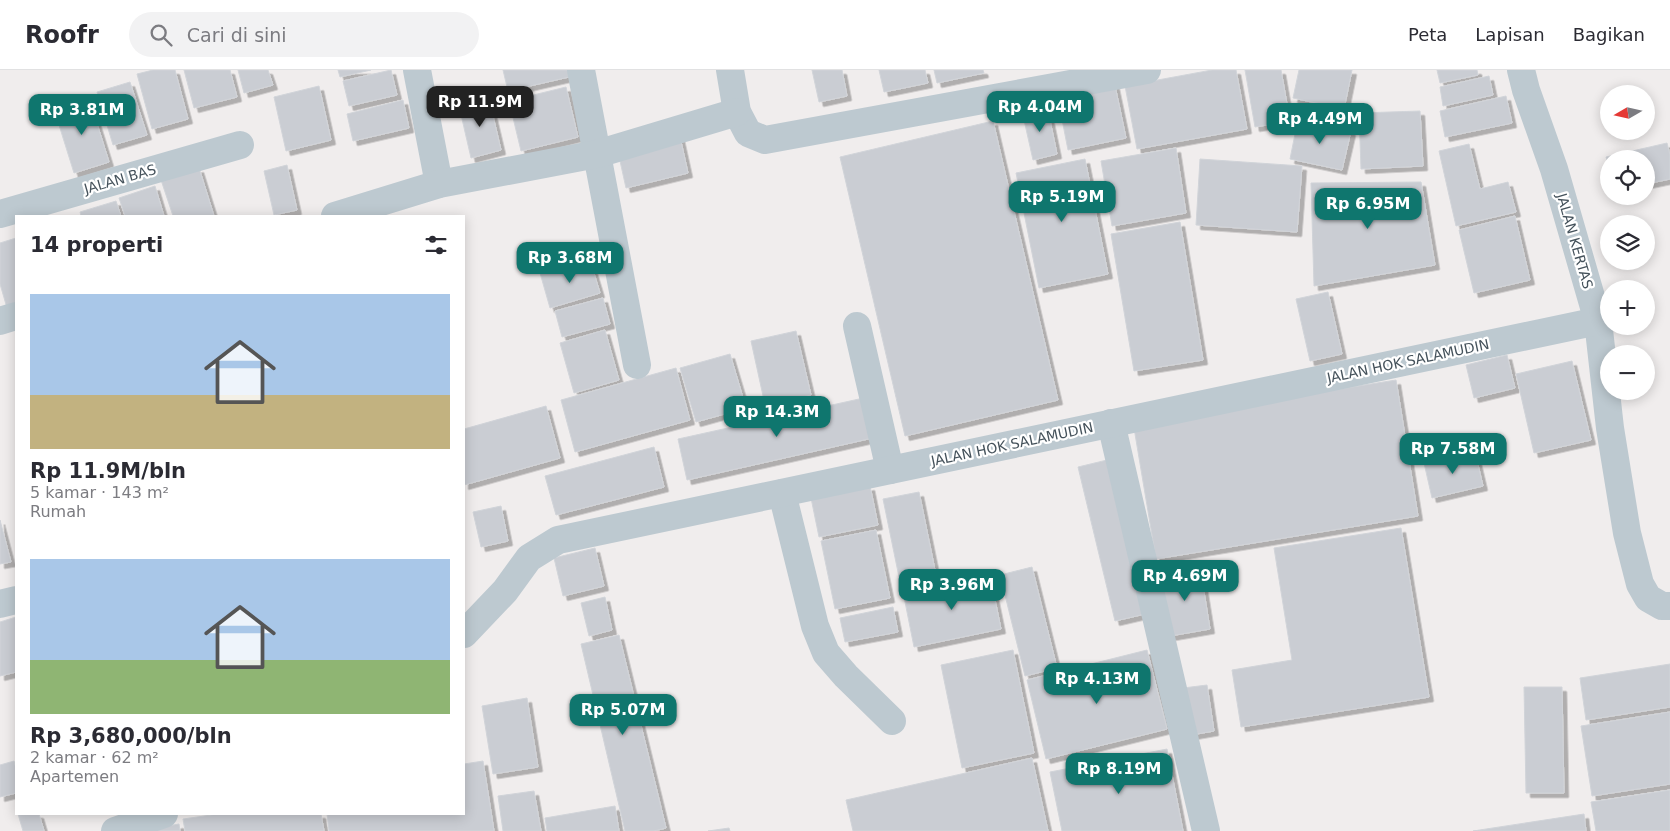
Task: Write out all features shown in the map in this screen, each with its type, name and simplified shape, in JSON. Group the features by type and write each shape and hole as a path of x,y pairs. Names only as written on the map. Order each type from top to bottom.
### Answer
{"street":[{"path":"417,70 439,184"},
{"path":"581,70 636,365"},
{"path":"730,70 736,112 748,133 765,140 1147,70"},
{"name":"JALAN KERTAS","path":"1521,70 1526,90 1554,169 1598,321 1612,437 1627,533 1640,584 1648,598 1662,606 1670,606"},
{"path":"338,215 439,184 597,154 736,112"},
{"name":"JALAN BAS","path":"0,214 240,145"},
{"path":"0,321 15,316"},
{"name":"JALAN HOK SALAMUDIN","path":"465,633 505,591 529,558 558,540 1598,321"},
{"path":"857,326 890,470"},
{"path":"1111,424 1206,831"},
{"path":"782,493 815,626 826,653 846,676 892,721"},
{"path":"0,604 15,600"},
{"path":"114,831 161,815"}],"building":[{"path":"153,70 175,70 188,119 152,129 137,74"},
{"path":"184,70 230,70 237,97 194,108"},
{"path":"238,70 268,70 273,85 244,93"},
{"path":"338,70 371,70 340,77"},
{"path":"391,70 397,95 349,106 343,81"},
{"path":"503,70 568,70 569,77 508,91"},
{"path":"812,70 842,70 847,96 819,102"},
{"path":"879,70 925,70 928,83 884,92"},
{"path":"934,70 983,70 984,73 937,83"},
{"path":"1212,70 1236,70 1247,129 1137,149 1125,86"},
{"path":"1245,70 1281,70 1290,121 1255,127"},
{"path":"1299,70 1352,70 1344,109 1293,98"},
{"path":"1437,70 1477,70 1478,75 1440,83"},
{"path":"1489,76 1493,95 1443,106 1440,87"},
{"path":"1114,81 1126,138 1068,150 1057,94"},
{"path":"130,82 147,135 113,145 97,92"},
{"path":"319,86 331,140 286,151 274,97"},
{"path":"566,87 578,137 521,151 509,101"},
{"path":"1506,96 1512,123 1445,137 1440,111"},
{"path":"89,98 109,162 74,173 54,109"},
{"path":"489,99 501,150 471,158 459,106"},
{"path":"403,100 409,128 353,141 347,114"},
{"path":"1047,106 1057,154 1033,160 1022,111"},
{"path":"1420,111 1423,166 1361,169 1359,113"},
{"path":"1298,119 1351,131 1342,170 1290,159"},
{"path":"993,121 1058,400 905,436 840,157"},
{"path":"680,137 688,173 626,188 618,152"},
{"path":"1667,143 1670,155 1670,179 1655,182 1655,150 1636,150"},
{"path":"1469,144 1480,189 1508,182 1516,212 1456,226 1439,151"},
{"path":"1176,148 1186,213 1112,226 1101,161"},
{"path":"1085,159 1108,274 1039,288 1016,173"},
{"path":"1200,159 1302,166 1297,232 1196,225"},
{"path":"287,165 297,210 274,215 264,171"},
{"path":"199,168 214,215 173,215 161,180"},
{"path":"1421,182 1435,265 1314,286 1311,183"},
{"path":"155,186 164,215 125,215 119,198"},
{"path":"116,201 121,215 81,215 80,212"},
{"path":"1515,216 1530,280 1474,293 1459,230"},
{"path":"1180,222 1203,360 1134,371 1111,234"},
{"path":"15,238 15,305 7,308 0,284 0,243"},
{"path":"590,260 600,293 550,308 540,273"},
{"path":"1328,292 1342,354 1310,361 1296,299"},
{"path":"603,298 610,324 562,337 555,311"},
{"path":"605,330 619,380 574,393 560,343"},
{"path":"796,331 811,395 765,405 751,341"},
{"path":"730,354 746,408 696,422 680,368"},
{"path":"1507,355 1515,388 1474,398 1466,365"},
{"path":"1572,361 1591,440 1534,453 1516,374"},
{"path":"676,368 690,420 575,452 561,400"},
{"path":"1396,380 1418,516 1156,559 1133,422"},
{"path":"868,397 877,437 687,480 678,439"},
{"path":"546,406 560,458 465,485 465,429"},
{"path":"654,447 664,487 556,515 545,476"},
{"path":"1475,452 1483,486 1432,498 1424,463"},
{"path":"1107,460 1145,614 1115,621 1078,467"},
{"path":"870,486 878,525 819,537 811,498"},
{"path":"919,492 936,575 900,582 883,499"},
{"path":"501,506 508,541 481,547 473,512"},
{"path":"0,520 11,562 0,564"},
{"path":"1401,528 1429,697 1241,727 1232,670 1292,660 1274,548"},
{"path":"876,530 890,598 835,609 821,541"},
{"path":"595,548 604,586 563,596 554,558"},
{"path":"1032,567 1057,668 1025,676 1000,575"},
{"path":"1200,567 1210,629 1170,636 1160,574"},
{"path":"990,575 1001,629 914,647 903,592"},
{"path":"605,597 612,630 589,636 581,603"},
{"path":"893,607 898,632 845,642 840,618"},
{"path":"15,617 15,672 0,676 0,622"},
{"path":"619,635 666,828 654,831 625,831 581,644"},
{"path":"1013,650 1034,753 962,768 941,665"},
{"path":"1147,650 1167,729 1046,759 1027,680"},
{"path":"1670,664 1670,707 1586,720 1580,678"},
{"path":"1207,685 1214,731 1191,735 1183,688"},
{"path":"1524,687 1562,687 1564,793 1526,793"},
{"path":"527,698 538,767 493,774 482,706"},
{"path":"1670,712 1670,784 1592,796 1581,726"},
{"path":"1167,749 1183,831 1062,831 1050,772"},
{"path":"1032,758 1048,831 853,831 846,800"},
{"path":"14,761 15,793 0,797 0,765"},
{"path":"483,761 494,831 329,831 327,815 465,815 465,764"},
{"path":"1670,790 1670,831 1596,831 1591,802"},
{"path":"534,791 541,831 503,831 498,796"},
{"path":"615,806 619,831 547,831 545,818"},
{"path":"1584,814 1586,831 1473,831"},
{"path":"18,815 39,815 44,831 23,831"},
{"path":"211,815 321,815 324,831 185,831 183,819"},
{"path":"179,824 180,831 145,831 145,830"},
{"path":"729,828 730,831 708,831"}]}
